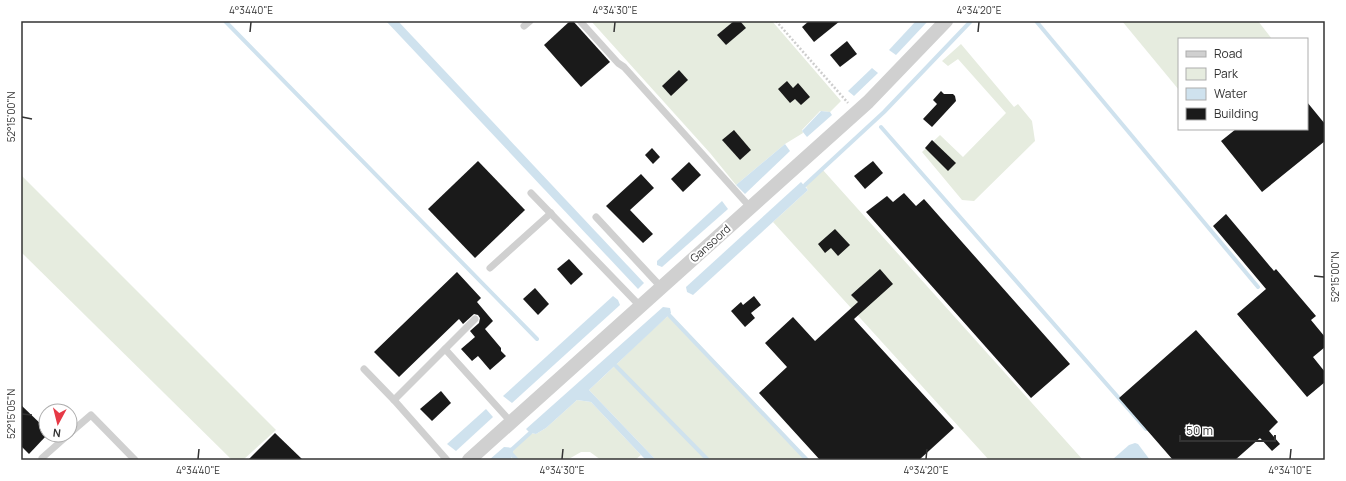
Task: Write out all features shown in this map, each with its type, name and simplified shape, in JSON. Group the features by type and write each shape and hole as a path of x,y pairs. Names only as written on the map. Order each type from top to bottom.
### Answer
{"street":[{"name":"Gansoord","path":"469,460 856,112 946,21"}],"lane":[{"path":"524,26 530,21"},
{"path":"580,21 618,63 624,67 750,207"},
{"path":"531,192 640,306"},
{"path":"490,268 551,213"},
{"path":"596,217 661,288"},
{"path":"394,400 475,319"},
{"path":"445,348 511,422"},
{"path":"364,369 394,400 447,460"},
{"path":"78,426 90,415 135,460"},
{"path":"42,458 59,443"}],"path":[{"path":"776,21 856,112"}],"green space":[{"path":"591,21 772,21 841,101 830,112 820,111 802,130 803,133 785,144 736,185 710,153"},
{"path":"1122,21 1258,21 1271,38 1178,38 1178,89"},
{"path":"961,44 1014,107 1018,104 1032,121 1035,141 974,201 962,200 922,152 940,135 963,157 1006,113 958,59 948,66 942,61"},
{"path":"822,169 1083,460 989,460 773,222 808,190 805,185"},
{"path":"21,175 276,430 243,460 232,460 21,252"},
{"path":"669,315 746,393 809,460 656,460 589,390 648,333"},
{"path":"577,400 591,402 641,455 635,460 601,460 590,452 581,452 567,460 511,460 514,448 530,433 536,434 546,428"}],"water":[{"path":"386,21 398,21 644,283 638,289"},
{"path":"916,21 928,21 896,55 889,50"},
{"path":"872,68 878,73 854,96 848,91"},
{"path":"821,111 830,112 832,115 807,137 802,131"},
{"path":"785,144 790,151 745,194 736,185"},
{"path":"801,182 808,190 693,295 687,292 686,287"},
{"path":"722,201 728,209 662,267 657,265 657,261"},
{"path":"613,296 618,300 620,305 512,403 503,396"},
{"path":"663,307 670,308 671,313 589,390 656,460 646,460 591,402 577,400 546,428 536,434 530,433 526,429"},
{"path":"486,409 493,417 456,451 447,444"},
{"path":"1135,443 1138,444 1150,460 1112,460 1129,445"},
{"path":"504,447 514,448 511,460 489,460"}],"building":[{"path":"570,21 573,21 610,62 581,87 544,45"},
{"path":"734,21 740,21 746,28 726,45 717,35"},
{"path":"809,21 840,21 814,42 802,27"},
{"path":"847,41 857,54 840,67 830,55"},
{"path":"679,70 688,80 671,96 662,86"},
{"path":"787,81 793,88 798,83 810,97 801,105 795,99 790,103 778,89"},
{"path":"941,91 944,94 953,94 956,101 932,127 923,119 937,104 933,100"},
{"path":"1308,103 1325,124 1325,141 1262,192 1221,141 1235,130 1308,130"},
{"path":"734,130 751,150 740,160 722,140"},
{"path":"932,140 956,163 948,171 925,148"},
{"path":"652,148 660,157 653,164 645,155"},
{"path":"478,161 525,210 475,258 428,209"},
{"path":"873,161 883,173 865,189 854,176"},
{"path":"689,162 701,175 683,192 671,179"},
{"path":"641,174 654,188 630,210 653,234 643,243 606,206"},
{"path":"904,193 916,206 924,199 1070,364 1031,398 866,212 887,196 893,202"},
{"path":"1226,214 1274,271 1276,269 1316,316 1311,320 1325,337 1325,347 1313,357 1325,372 1325,382 1307,397 1237,314 1266,289 1213,226"},
{"path":"835,229 850,245 838,256 831,248 825,253 818,244"},
{"path":"569,259 583,274 571,285 557,269"},
{"path":"880,269 893,284 854,319 954,428 919,460 820,460 759,393 787,367 765,343 793,317 815,341 858,302 851,295"},
{"path":"457,272 481,298 477,302 493,321 485,329 506,356 490,370 478,356 472,361 461,349 475,337 470,331 479,323 480,318 478,315 474,314 463,324 459,319 399,377 374,352"},
{"path":"535,288 549,304 538,315 523,299"},
{"path":"754,296 761,305 751,313 755,318 745,327 731,311 741,302 743,305"},
{"path":"1196,330 1278,422 1269,431 1280,444 1272,451 1260,438 1235,460 1173,460 1119,398"},
{"path":"441,391 451,403 432,421 420,409"},
{"path":"21,405 38,421 38,443 39,443 29,454 21,446"},
{"path":"275,433 303,460 248,460"}],"waterway":[{"path":"225,21 537,339"},
{"path":"805,185 884,112 971,21"},
{"path":"1036,21 1258,287"},
{"path":"881,127 1146,429"},
{"path":"669,315 807,460"},
{"path":"616,366 708,460"},
{"path":"509,452 530,433"},
{"path":"509,451 517,460"}]}
